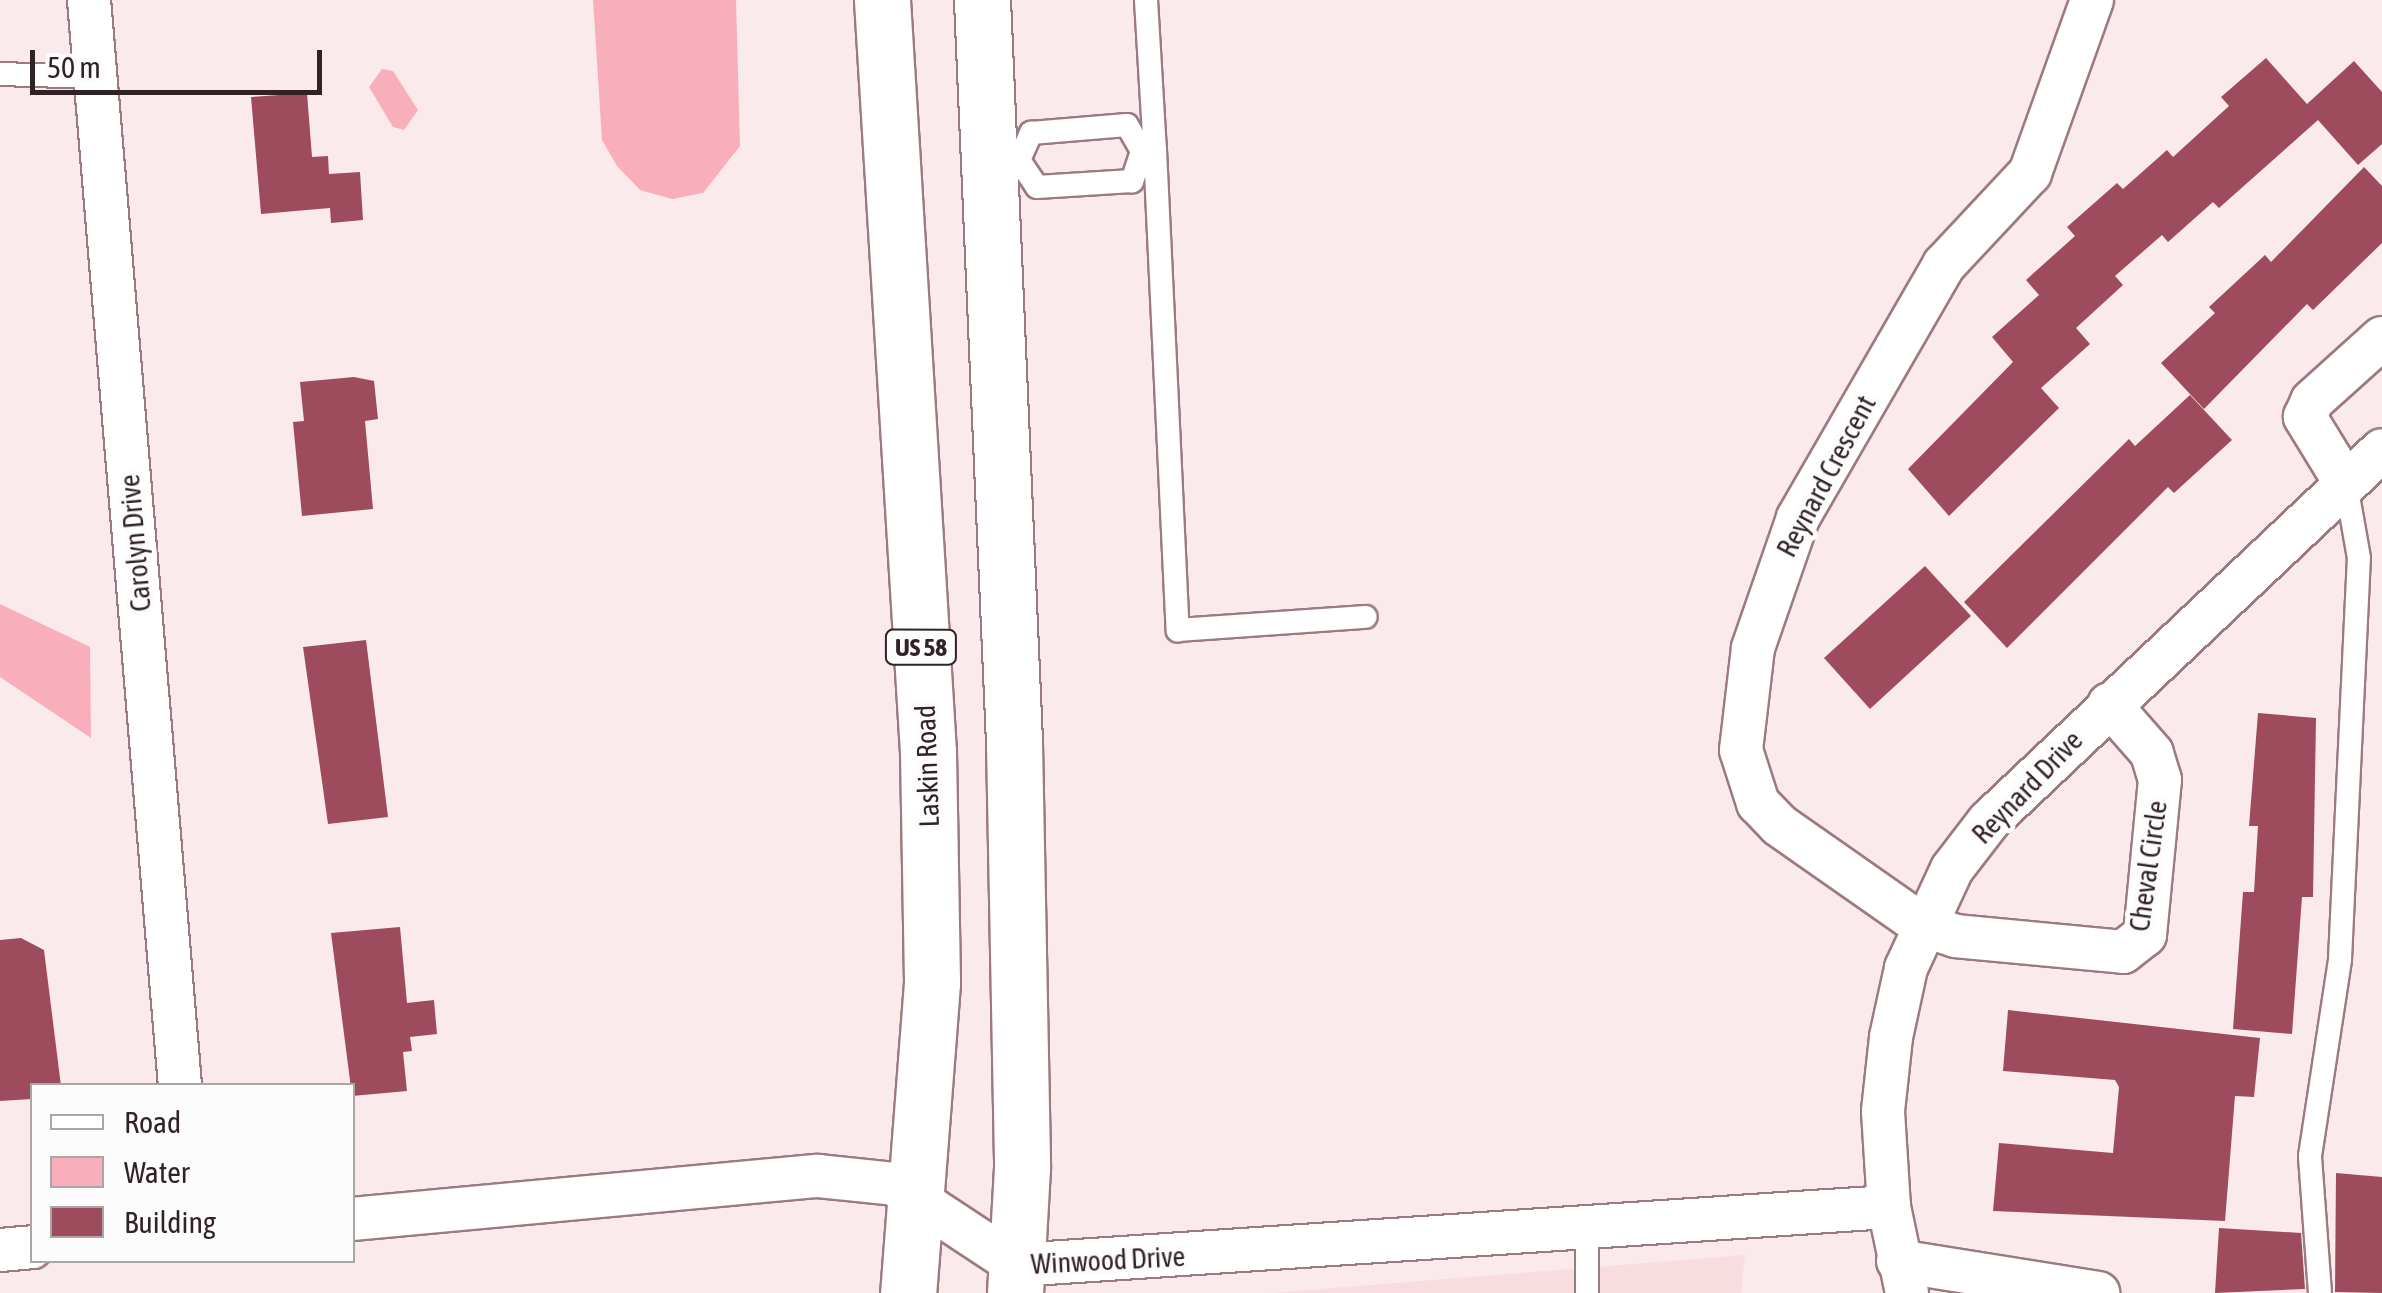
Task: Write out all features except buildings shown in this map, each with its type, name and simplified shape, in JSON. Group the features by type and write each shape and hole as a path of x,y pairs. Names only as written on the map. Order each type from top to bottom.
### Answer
{"main road":[{"name":"Laskin Road","path":"882,0 928,752 932,982 908,1293"},
{"path":"982,0 1004,160 1015,762 1016,1279"}],"street":[{"name":"Carolyn Drive","path":"89,0 180,1083"},
{"name":"Reynard Crescent","path":"1922,925 1758,802 1740,750 1753,648 1798,518 1913,316 1944,266 2030,172 2092,0"},
{"path":"2346,484 2306,416 2312,401 2382,338"},
{"name":"Reynard Drive","path":"1902,1277 1889,1207 1883,1111 1891,1037 1922,925 1989,821 2382,450"},
{"name":"Cheval Circle","path":"1922,925 1955,936 2086,949 2123,952 2137,945 2160,780 2146,743 2110,704"},
{"name":"Winwood Drive","path":"355,1219 818,1176 894,1184 916,1195 1016,1279 1586,1224 1889,1207"},
{"path":"0,1250 30,1247"},
{"path":"1902,1277 2098,1293"}],"lane":[{"path":"1146,0 1148,150 1178,630 1366,616"},
{"path":"0,74 96,77"},
{"path":"1126,126 1148,150 1132,180 1113,182 1037,187 1004,160 1031,133 1109,127 1126,126"},
{"path":"2320,1293 2310,1156 2340,958 2359,558 2346,484"},
{"path":"1586,1224 1587,1293"}],"shaded area":[{"path":"1745,1255 1741,1293 1271,1293"}],"water":[{"path":"593,0 736,0 740,146 703,193 672,199 640,190 617,166 602,140"},
{"path":"382,69 393,71 418,110 404,130 393,127 369,87"},
{"path":"0,604 90,647 91,738 0,677"}]}
